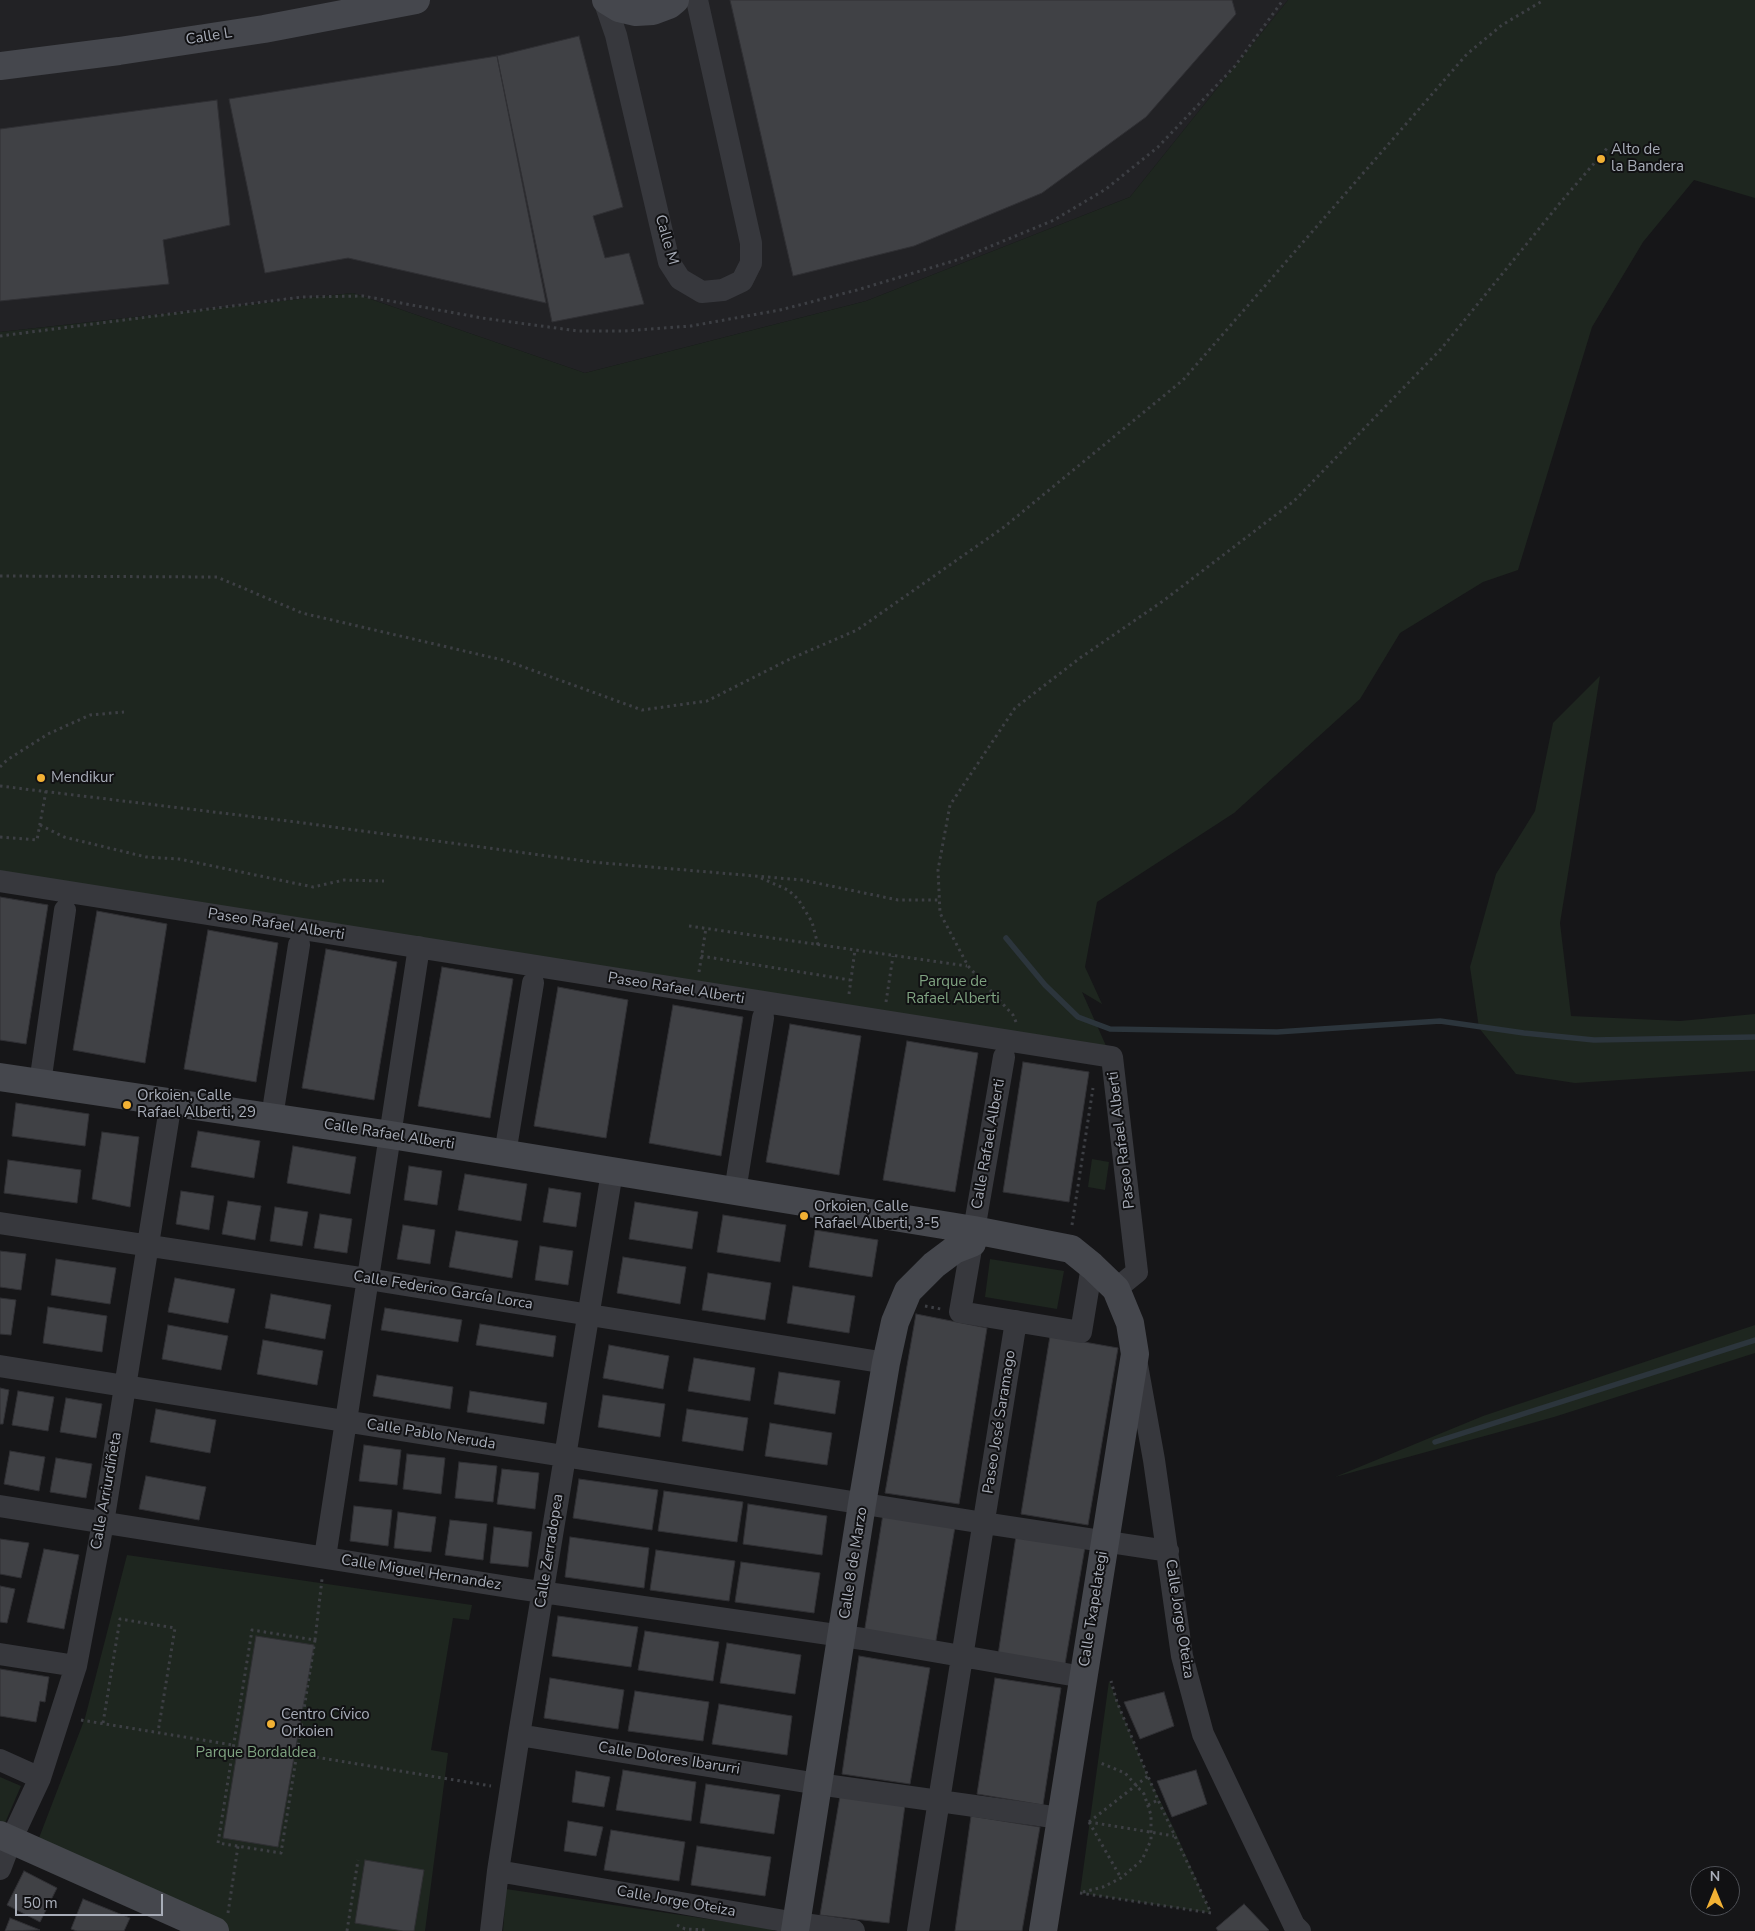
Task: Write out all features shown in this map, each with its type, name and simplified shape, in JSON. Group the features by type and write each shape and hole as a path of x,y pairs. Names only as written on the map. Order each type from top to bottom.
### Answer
{"street":[{"name":"Calle L","path":"0,66 119,51 264,29 416,0"},
{"path":"605,0 619,8 636,12 653,11 669,5 675,0"},
{"name":"Calle M","path":"605,0 616,35 669,262 680,279 702,292 723,290 742,281 751,263 751,243 697,0"},
{"name":"Paseo Rafael Alberti","path":"0,881 1112,1057 1137,1272 1116,1289"},
{"path":"40,1083 65,910"},
{"path":"272,1118 298,945"},
{"path":"324,1568 419,947"},
{"path":"505,1154 533,982"},
{"path":"735,1191 763,1018"},
{"name":"Calle Rafael Alberti","path":"973,1236 1004,1057"},
{"name":"Calle Rafael Alberti","path":"0,1077 391,1135 735,1191 973,1236 1072,1249 1116,1289"},
{"name":"Calle Arriurdiñeta","path":"0,1869 6,1838 40,1778 76,1666 103,1523 146,1246 171,1102"},
{"name":"Calle Zerradopea","path":"492,1931 498,1872 519,1735 612,1172"},
{"name":"Calle Federico García Lorca","path":"0,1223 368,1279 886,1363"},
{"path":"973,1236 960,1312 1081,1332 1092,1266"},
{"name":"Calle 8 de Marzo","path":"795,1927 862,1504 886,1363 895,1322 908,1291 934,1264 973,1236"},
{"name":"Calle Txapelategi","path":"1042,1931 1135,1354 1130,1323 1116,1289"},
{"name":"Paseo José Saramago","path":"918,1931 1016,1321"},
{"name":"Calle Jorge Oteiza","path":"1135,1354 1168,1551 1182,1656 1203,1734 1294,1929"},
{"name":"Calle Pablo Neruda","path":"0,1366 125,1384 862,1504"},
{"path":"862,1504 1168,1551"},
{"name":"Calle Miguel Hernandez","path":"0,1506 103,1523 324,1568 543,1592 842,1636"},
{"path":"842,1636 1083,1676"},
{"path":"0,1654 76,1666"},
{"name":"Calle Dolores Ibarurri","path":"519,1735 818,1784"},
{"path":"0,1760 40,1778"},
{"path":"818,1784 1060,1818"},
{"path":"6,1838 221,1926"},
{"name":"Calle Jorge Oteiza","path":"498,1872 795,1927 854,1931"}],"path":[{"path":"0,576 217,577 302,613 507,661 642,710 707,701 790,659 857,630 1004,527 1183,380 1467,54 1502,25 1544,0"},
{"path":"1024,1044 1013,1015 968,966 940,913 938,870 950,805 1015,708 1080,658 1163,602 1294,501 1441,349 1609,146"},
{"path":"0,767 7,760 56,730 90,715 124,712"},
{"path":"0,786 296,822 592,862 802,880 898,900 939,900"},
{"path":"0,837 37,840 46,791"},
{"path":"40,825 64,837 146,857 179,859 312,887 344,880 384,881"},
{"path":"759,876 788,890 798,898 812,922 818,945"},
{"path":"689,926 968,966"},
{"path":"695,992 706,928"},
{"path":"846,1016 854,950"},
{"path":"701,956 850,980"},
{"path":"883,1022 893,956"},
{"path":"1071,1231 1098,1055"},
{"path":"315,1640 252,1630 218,1843 281,1853 315,1640 324,1568"},
{"path":"103,1724 120,1619 175,1628 158,1732"},
{"path":"1098,1762 1125,1773 1144,1794 1152,1815 1151,1840 1142,1860 1121,1878 1103,1887 1080,1893 1211,1913 1158,1800 1117,1702 1111,1681"},
{"path":"81,1720 233,1745"},
{"path":"297,1754 493,1786"},
{"path":"1089,1822 1148,1776"},
{"path":"1148,1805 1158,1800"},
{"path":"1089,1822 1174,1836"},
{"path":"1089,1822 1121,1878"},
{"path":"221,1926 238,1846"},
{"path":"347,1931 358,1860"}],"shaded area":[{"path":"0,0 1288,0 1130,197 866,301 585,373 353,293 0,332"}],"green space":[{"name":"Parque de Rafael Alberti","path":"1288,0 1755,0 1755,198 1694,180 1643,242 1592,327 1518,570 1483,582 1400,633 1360,699 1234,813 1097,902 1085,967 1102,1004 1082,992 1107,1048 0,871 0,332 353,293 585,373 866,301 1130,197"},
{"path":"1600,676 1560,923 1571,1016 1680,1021 1755,1014 1755,1071 1575,1083 1516,1074 1479,1028 1470,967 1496,874 1535,811 1553,723"},
{"path":"1092,1159 1109,1162 1105,1190 1088,1187"},
{"path":"990,1259 1064,1271 1057,1309 985,1297"},
{"path":"1755,1325 1755,1353 1554,1417 1335,1477 1483,1416"},
{"name":"Parque Bordaldea","path":"127,1555 472,1605 469,1620 453,1618 431,1750 448,1753 425,1931 215,1931 34,1851 85,1718"},
{"path":"1109,1681 1146,1772 1175,1831 1211,1913 1080,1893"},
{"path":"0,1777 21,1786 5,1823 0,1821"},
{"path":"506,1889 768,1928 775,1931 503,1931"}],"building":[{"path":"730,0 1232,0 1236,14 1146,117 1042,193 914,246 793,276"},
{"path":"579,36 623,207 593,216 605,258 629,253 644,304 552,322 497,56"},
{"path":"497,56 546,303 348,258 265,273 229,99"},
{"path":"217,100 230,225 163,240 169,284 0,301 0,129"},
{"path":"0,897 48,905 26,1044 0,1040"},
{"path":"97,911 167,924 145,1063 73,1050"},
{"path":"208,930 278,943 256,1082 184,1069"},
{"path":"326,949 397,962 374,1100 302,1088"},
{"path":"442,967 513,979 490,1118 418,1106"},
{"path":"558,987 628,1000 606,1138 534,1126"},
{"path":"673,1005 743,1017 721,1156 649,1143"},
{"path":"790,1024 861,1036 839,1175 766,1162"},
{"path":"907,1041 978,1053 955,1192 883,1180"},
{"path":"1023,1062 1089,1072 1069,1202 1003,1192"},
{"path":"16,1103 89,1114 85,1146 12,1136"},
{"path":"198,1131 260,1141 254,1178 191,1167"},
{"path":"102,1132 139,1137 130,1207 92,1199"},
{"path":"293,1146 356,1157 350,1194 287,1183"},
{"path":"8,1160 81,1170 77,1203 4,1193"},
{"path":"409,1166 442,1171 437,1205 404,1200"},
{"path":"465,1174 527,1184 521,1221 458,1210"},
{"path":"549,1188 581,1193 576,1227 543,1222"},
{"path":"181,1191 214,1196 209,1230 176,1224"},
{"path":"228,1201 261,1206 255,1240 222,1234"},
{"path":"635,1202 698,1212 692,1249 629,1239"},
{"path":"275,1207 308,1212 302,1246 270,1241"},
{"path":"320,1214 352,1219 347,1253 314,1248"},
{"path":"723,1215 786,1225 780,1262 717,1252"},
{"path":"403,1225 435,1230 430,1264 397,1259"},
{"path":"815,1230 878,1240 872,1277 809,1267"},
{"path":"456,1231 518,1241 512,1278 449,1267"},
{"path":"540,1246 573,1251 568,1285 535,1280"},
{"path":"0,1251 26,1254 21,1290 0,1287"},
{"path":"623,1257 686,1267 680,1304 617,1293"},
{"path":"56,1259 116,1268 110,1304 51,1295"},
{"path":"708,1273 771,1283 765,1320 702,1310"},
{"path":"175,1278 235,1289 228,1323 168,1312"},
{"path":"793,1286 855,1296 849,1333 787,1323"},
{"path":"271,1294 331,1305 325,1339 265,1328"},
{"path":"0,1298 16,1300 11,1335 0,1334"},
{"path":"48,1307 107,1316 102,1352 43,1343"},
{"path":"385,1308 462,1320 458,1342 381,1330"},
{"path":"916,1314 987,1328 959,1504 885,1493"},
{"path":"480,1324 556,1336 553,1357 476,1345"},
{"path":"168,1325 228,1336 221,1370 162,1359"},
{"path":"1050,1336 1118,1348 1088,1525 1021,1514"},
{"path":"263,1340 323,1351 317,1385 257,1374"},
{"path":"609,1345 669,1356 663,1389 603,1378"},
{"path":"694,1358 755,1368 750,1401 688,1391"},
{"path":"779,1372 840,1381 835,1414 774,1404"},
{"path":"377,1375 453,1387 450,1409 373,1396"},
{"path":"0,1388 9,1390 3,1424 0,1424"},
{"path":"18,1391 54,1397 48,1431 12,1425"},
{"path":"470,1391 547,1403 544,1424 467,1412"},
{"path":"603,1395 665,1404 660,1437 598,1427"},
{"path":"66,1398 102,1404 96,1438 60,1432"},
{"path":"156,1409 216,1420 210,1453 150,1442"},
{"path":"687,1409 748,1418 743,1451 682,1441"},
{"path":"770,1423 832,1433 827,1465 765,1456"},
{"path":"364,1445 401,1450 397,1485 359,1481"},
{"path":"10,1451 45,1457 39,1491 4,1484"},
{"path":"407,1454 445,1458 441,1494 403,1489"},
{"path":"56,1458 92,1464 86,1498 50,1492"},
{"path":"459,1462 497,1466 493,1502 455,1498"},
{"path":"502,1469 539,1473 535,1509 497,1504"},
{"path":"146,1476 206,1487 199,1520 139,1509"},
{"path":"579,1479 658,1490 652,1530 573,1518"},
{"path":"664,1491 743,1502 737,1542 658,1531"},
{"path":"748,1504 827,1516 822,1555 743,1544"},
{"path":"354,1506 392,1510 388,1546 350,1541"},
{"path":"398,1512 436,1517 431,1552 394,1548"},
{"path":"883,1514 955,1527 935,1646 864,1634"},
{"path":"450,1520 487,1524 483,1560 445,1555"},
{"path":"494,1527 532,1532 528,1567 490,1563"},
{"path":"1016,1536 1085,1547 1065,1664 998,1655"},
{"path":"570,1537 649,1548 644,1588 565,1577"},
{"path":"0,1539 29,1543 21,1578 0,1574"},
{"path":"44,1549 79,1555 64,1629 27,1622"},
{"path":"656,1550 735,1561 729,1601 650,1590"},
{"path":"741,1562 820,1573 814,1613 735,1602"},
{"path":"0,1586 15,1589 7,1623 0,1622"},
{"path":"558,1616 638,1627 631,1667 552,1656"},
{"path":"645,1631 719,1642 713,1681 638,1670"},
{"name":"Centro Cívico Orkoien","path":"256,1636 314,1645 278,1847 223,1838"},
{"path":"727,1643 801,1655 795,1694 720,1683"},
{"path":"859,1656 930,1668 910,1784 842,1774"},
{"path":"0,1669 49,1677 45,1702 40,1701 36,1722 0,1716"},
{"path":"550,1678 624,1690 618,1729 544,1718"},
{"path":"995,1678 1061,1688 1043,1805 977,1794"},
{"path":"635,1691 709,1702 703,1741 628,1731"},
{"path":"1164,1692 1174,1726 1140,1739 1124,1702"},
{"path":"719,1704 792,1716 787,1755 712,1744"},
{"path":"623,1770 696,1782 691,1821 616,1810"},
{"path":"1196,1770 1207,1804 1172,1817 1157,1781"},
{"path":"576,1771 610,1777 604,1807 572,1802"},
{"path":"706,1784 780,1795 774,1834 700,1823"},
{"path":"840,1796 905,1805 889,1923 820,1915"},
{"path":"971,1816 1040,1827 1022,1931 955,1931"},
{"path":"568,1821 603,1827 596,1856 564,1851"},
{"path":"611,1830 685,1842 679,1881 604,1870"},
{"path":"697,1846 771,1857 765,1896 691,1885"},
{"path":"365,1860 424,1870 414,1931 355,1923"},
{"path":"24,1871 57,1888 40,1922 7,1905"},
{"path":"83,1899 130,1918 124,1931 77,1931 71,1929"},
{"path":"1244,1904 1269,1930 1218,1931 1216,1928"},
{"path":"10,1918 40,1930 5,1931"}],"waterway":[{"path":"1006,938 1045,985 1078,1017 1110,1029 1277,1032 1440,1021 1524,1033 1594,1040 1755,1037"},
{"path":"1435,1442 1755,1340"}],"place":[{"name":"Alto de la Bandera","path":"1601,159"},
{"name":"Mendikur","path":"41,778"},
{"name":"Orkoien, Calle Rafael Alberti, 29","path":"127,1105"},
{"name":"Orkoien, Calle Rafael Alberti, 3-5","path":"804,1216"},
{"name":"Centro Cívico Orkoien","path":"271,1724"}]}
